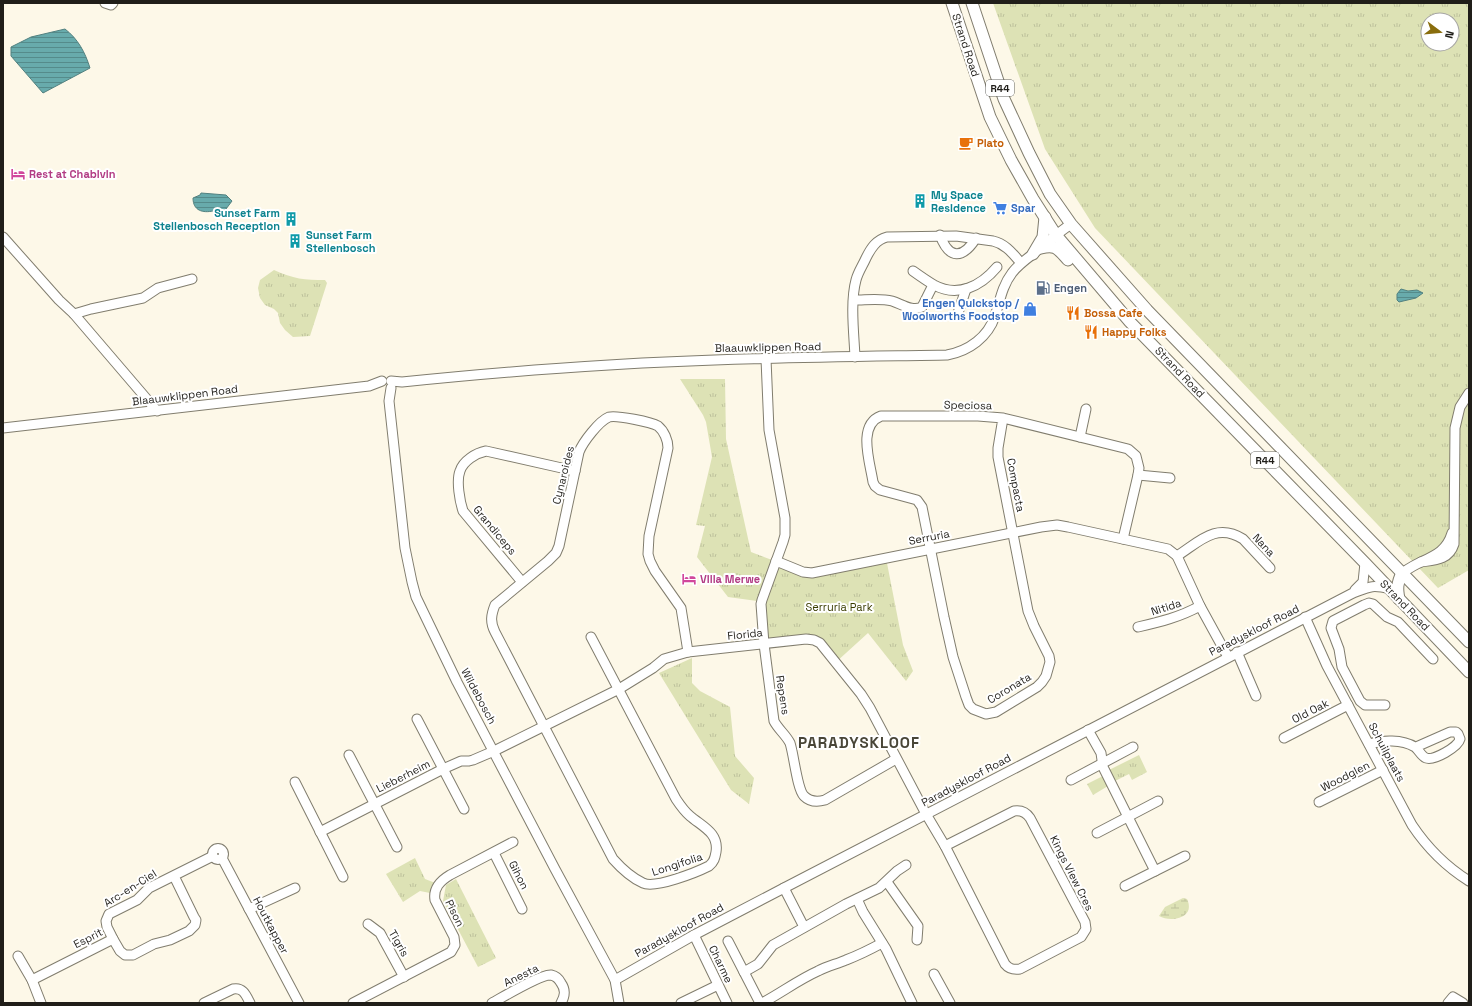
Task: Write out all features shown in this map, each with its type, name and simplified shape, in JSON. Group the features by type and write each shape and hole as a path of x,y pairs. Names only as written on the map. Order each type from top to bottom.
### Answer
{"main road":[{"name":"Strand Road","path":"952,3 990,117 1011,160 1033,199 1056,235 1130,322 1377,575 1469,672"},
{"name":"Strand Road","path":"972,3 1004,99 1050,194 1071,224 1147,310 1469,642"},
{"path":"1037,251 1044,232 1045,217"},
{"path":"1037,251 1050,246 1058,249 1085,279 1100,287"},
{"path":"1377,575 1388,576 1402,573"},
{"path":"1399,599 1397,589 1398,581 1402,573"}],"street":[{"path":"105,3 112,5 113,3"},
{"name":"Blaauwklippen Road","path":"3,428 501,372 609,365 766,359 947,355 962,351 979,340 990,326 994,318 1003,289 1013,271 1071,224"},
{"path":"3,236 59,300 74,314 157,411"},
{"path":"940,236 948,251 958,254 969,248 976,238"},
{"path":"855,357 854,300 856,278 870,250 879,240 887,237 956,236 976,238 999,242 1005,246 1021,263"},
{"path":"913,271 933,284 949,290 966,290 982,282 997,267"},
{"path":"74,314 143,298 158,288 192,279"},
{"path":"854,300 888,300 912,309 920,309 922,308 933,284"},
{"path":"957,316 966,290"},
{"path":"766,359 768,430 785,518 785,535 776,561"},
{"name":"Wildebosch","path":"387,386 405,548 412,582 422,611 555,870 615,980"},
{"path":"1402,573 1421,562 1438,560 1445,557 1450,552 1455,541 1455,428 1460,407 1469,393"},
{"path":"1080,437 1086,409"},
{"name":"Speciosa","path":"930,549 920,504 917,500 880,490 872,482 866,438 871,423 881,416 978,416 1003,418 1128,449 1136,456 1139,468 1123,539"},
{"name":"Cynaroides","path":"544,726 494,632 491,614 495,605 548,562 556,553 559,546 575,471 582,446 600,424 608,418 619,417 658,426 668,443 649,536 648,554 655,571 681,608 688,652"},
{"name":"Compacta","path":"1003,418 998,457 1013,533"},
{"name":"Grandiceps","path":"522,582 463,511 460,498 460,469 464,463 474,456 480,452 486,451 575,471"},
{"path":"1138,475 1170,478"},
{"name":"Serruria","path":"776,561 803,572 812,573 1013,533 1056,526 1168,549 1177,556"},
{"name":"Coronata","path":"930,549 952,650 966,697 969,705 973,709 986,714 991,714 1042,682 1046,676 1050,662 1028,611 1013,533"},
{"name":"Nana","path":"1177,556 1213,533 1226,533 1242,539 1270,568"},
{"path":"1177,556 1200,606 1228,657"},
{"name":"Repens","path":"776,561 762,600 764,644 774,721 790,743 798,782 803,796 813,801 819,802 825,800 896,759"},
{"name":"Paradyskloof Road","path":"1352,594 1364,582 1365,563"},
{"name":"Paradyskloof Road","path":"615,980 694,935 1305,617 1367,587 1377,586 1390,589"},
{"path":"1385,705 1365,705 1360,701 1342,667 1331,628 1334,621 1369,603 1378,607 1387,617 1398,622 1433,659"},
{"name":"Nitida","path":"1138,627 1169,620 1200,606"},
{"name":"Schuilplaats","path":"1305,617 1323,657 1412,826 1425,845 1441,860 1469,881"},
{"name":"Longifolia","path":"544,726 610,853 620,867 643,883 652,885 661,884 710,866 714,862 717,846 716,839 710,832 689,816 676,799 591,637"},
{"name":"Florida","path":"494,751 619,689 664,659 688,652 806,639 814,640 820,643 861,694 870,708 926,814"},
{"path":"1323,657 1338,649"},
{"path":"1237,652 1256,696"},
{"name":"Old Oak","path":"1284,738 1348,705"},
{"name":"Lieberheim","path":"417,719 464,809"},
{"path":"1088,730 1101,753 1102,764 1155,871"},
{"path":"1369,744 1390,741 1405,743 1416,747"},
{"path":"1071,780 1133,747"},
{"name":"Lieberheim","path":"320,832 443,769 461,761 470,762 494,751"},
{"name":"Lieberheim","path":"349,755 397,847"},
{"name":"Woodglen","path":"1319,802 1383,770"},
{"path":"295,782 343,877"},
{"path":"1097,832 1158,801"},
{"name":"Kings View Cres","path":"926,814 945,846 1008,967 1015,970 1020,969 1082,937 1084,934 1086,929 1085,922 1026,813 1014,811 945,846"},
{"name":"Pison","path":"353,1003 450,952 455,944 454,937 434,896 437,885 441,880 513,842"},
{"name":"Gihon","path":"494,853 522,909"},
{"path":"1126,886 1184,856"},
{"name":"Arc-en-Ciel","path":"174,876 196,920 192,929 179,936 154,944 133,955 125,954 120,951 107,927 106,921 109,914 137,900 149,888 190,868 217,857"},
{"name":"Houtkapper","path":"217,857 249,909 299,1003"},
{"path":"744,972 758,964 773,945 879,888 897,871 906,865"},
{"path":"887,882 918,926 917,940"},
{"path":"249,909 295,888"},
{"path":"784,888 804,927"},
{"path":"857,899 863,912 882,943 912,1003"},
{"name":"Tigris","path":"368,924 380,933 404,977"},
{"name":"Charme","path":"694,935 727,1003"},
{"name":"Esprit","path":"32,980 113,939"},
{"path":"728,941 761,1003 818,971 852,958 882,943"},
{"path":"18,956 32,980 40,1003"},
{"path":"934,974 950,1003"},
{"name":"Anesta","path":"492,1003 548,975 556,977 562,983 564,996 561,1003"},
{"path":"615,980 619,1003"},
{"path":"680,1003 718,985"},
{"path":"204,1003 236,988 244,993 250,1003"},
{"path":"1448,1003 1453,997 1463,1003"}],"green space":[{"path":"993,3 1469,3 1469,570 1438,588 1095,228 1045,149"},
{"path":"274,270 299,278 325,280 327,283 310,336 293,337 280,323 278,313 274,309 265,305 260,298 258,288 260,280"},
{"path":"680,379 725,379 726,439 751,552 772,560 757,601 728,597 697,557 705,526 696,525 712,457 706,422"},
{"name":"Serruria Park","path":"886,558 903,645 913,671 906,681 868,633 835,663 820,643 764,644 761,604 776,561 803,572"},
{"path":"692,658 692,683 700,691 730,707 735,756 754,778 749,804 731,790 659,673"},
{"path":"1139,755 1147,772 1132,780 1129,774 1115,781 1109,770"},
{"path":"1103,776 1108,786 1093,795 1087,784"},
{"path":"415,858 425,879 438,884 435,894 420,891 403,902 386,874"},
{"path":"456,879 496,958 478,967 443,901 446,885"},
{"path":"1183,898 1187,899 1189,905 1188,911 1185,915 1176,919 1159,916 1165,907"}],"water":[{"path":"65,29 74,37 80,46 90,68 43,93 11,56 11,47 31,37"},
{"path":"201,193 226,195 232,201 226,209 219,214 213,211 202,211 195,206 193,202 193,198"},
{"path":"1401,289 1408,291 1417,290 1423,293 1416,298 1399,302 1397,300 1397,294"}],"place":[{"name":"Plato","path":"966,143"},
{"name":"Rest at Chabivin","path":"18,174"},
{"name":"My Space Residence","path":"920,201"},
{"name":"Spar","path":"1000,208"},
{"name":"Sunset Farm Stellenbosch Reception","path":"291,219"},
{"name":"Sunset Farm Stellenbosch","path":"295,241"},
{"name":"Engen","path":"1043,288"},
{"name":"Engen Quickstop / Woolworths Foodstop","path":"1030,309"},
{"name":"Bossa Cafe","path":"1073,313"},
{"name":"Happy Folks","path":"1091,332"},
{"name":"Villa Merwe","path":"689,579"}],"district":[{"name":"PARADYSKLOOF","path":"859,743"}]}
